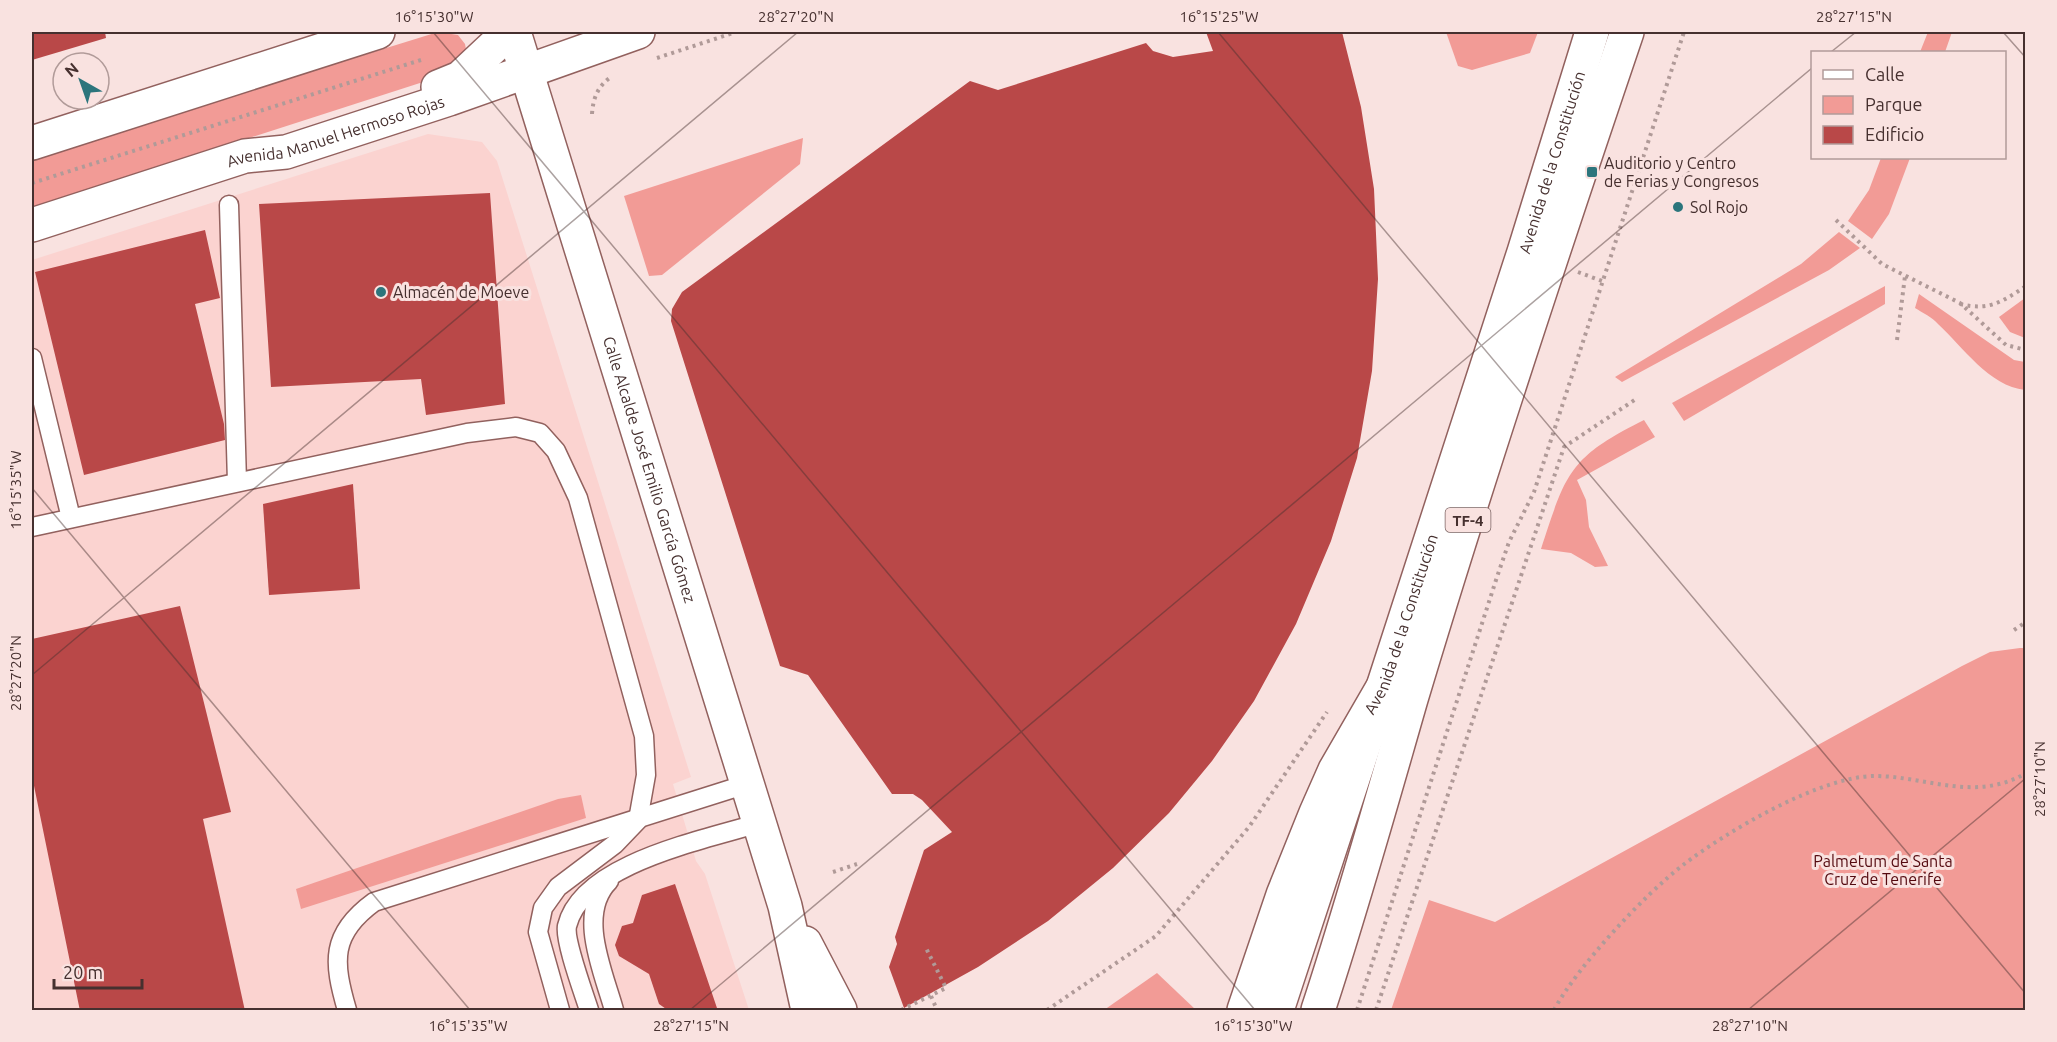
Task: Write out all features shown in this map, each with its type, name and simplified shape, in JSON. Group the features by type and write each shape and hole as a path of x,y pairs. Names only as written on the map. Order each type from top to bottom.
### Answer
{"main road":[{"path":"32,143 378,32"},
{"path":"245,156 277,137 460,78 512,32"},
{"name":"Calle Alcalde José Emilio García Gómez","path":"512,32 527,71 785,906 808,1011"},
{"name":"Avenida de la Constitución","path":"1277,1011 1592,32"},
{"name":"Avenida de la Constitución","path":"1318,1011 1358,888 1412,698 1546,273 1627,32"},
{"name":"Avenida Manuel Hermoso Rojas","path":"32,225 245,156 286,152 527,71 645,45"},
{"path":"1244,1011 1283,895 1316,813 1335,770 1383,687"},
{"name":"Calle Alcalde José Emilio García Gómez","path":"785,906 840,1011"}],"lane":[{"path":"229,205 237,482"},
{"path":"32,358 71,518"},
{"path":"32,526 467,433 516,427 540,433 556,451 578,498 644,736 646,776 638,820 615,844 558,887 543,908 538,932 560,1011"},
{"path":"347,1011 338,981 339,945 356,916 374,902 747,784"},
{"path":"589,1011 567,928 573,913 586,893 604,878 626,865 759,823"},
{"path":"614,1011 595,943 594,921 597,902 606,883 626,865"}],"path":[{"path":"645,45 736,32"},
{"path":"1357,1011 1497,577 1509,542 1534,492 1684,32"},
{"path":"32,183 425,58"},
{"path":"592,114 593,101 603,83 612,76"},
{"path":"1836,220 1882,264 1959,303 1979,308 2004,301 2025,286"},
{"path":"1897,340 1905,276"},
{"path":"1959,303 2006,345 2025,350"},
{"path":"1376,1011 1564,447 1636,399"},
{"path":"2014,630 2025,622"},
{"path":"1047,1011 1156,936 1249,826 1327,712"},
{"path":"1554,1011 1564,991 1637,908 1683,865 1793,798 1842,781 1875,776 1952,788 2011,782 2025,773"},
{"path":"833,872 857,864"},
{"path":"901,1011 946,988 925,946"},
{"path":"931,996 937,1011"}],"shaded area":[{"path":"428,134 482,142 497,161 691,777 673,784 696,861 705,874 749,1010 32,1010 32,260"}],"green space":[{"path":"438,32 458,35 465,44 467,55 451,73 32,208 32,158"},
{"path":"1446,32 1538,32 1530,53 1472,70 1458,66"},
{"path":"1928,32 1952,32 1945,51 1920,51"},
{"path":"803,138 800,164 662,275 649,276 624,196"},
{"path":"1881,159 1910,159 1889,214 1872,239 1848,221 1869,190"},
{"path":"1839,232 1860,248 1829,270 1622,382 1615,377 1801,264"},
{"path":"1885,286 1885,304 1684,421 1672,403"},
{"path":"1919,294 2014,360 2025,362 2025,390 2012,387 1988,373 1936,322 1915,308"},
{"path":"2025,298 2025,338 2010,332 1999,317"},
{"path":"1644,420 1655,437 1577,480 1586,500 1589,527 1608,566 1595,567 1571,553 1541,549 1557,502 1574,470 1600,445"},
{"name":"Palmetum de Santa Cruz de Tenerife","path":"2026,648 2025,1010 1391,1010 1429,900 1495,922 1962,666 1990,652"},
{"path":"581,795 586,818 301,909 296,889 558,799"},
{"path":"1157,973 1196,1010 1104,1010"}],"building":[{"path":"32,32 105,32 106,38 62,51 51,51 51,54 32,60"},
{"path":"1206,32 1342,32 1361,107 1374,189 1378,279 1372,371 1357,458 1331,541 1296,624 1254,701 1212,761 1169,813 1113,868 1048,921 978,967 904,1008 889,967 897,944 895,937 924,850 952,832 922,800 913,794 892,794 808,675 780,666 671,321 672,309 682,292 970,81 998,90 1146,43 1153,51 1173,57 1213,51"},
{"name":"Almacén de Moeve","path":"490,193 505,404 426,415 421,379 271,387 259,204"},
{"path":"205,230 220,298 195,304 224,424 225,440 84,475 35,272"},
{"path":"353,484 360,589 269,595 263,504"},
{"path":"180,606 231,812 203,819 245,1011 80,1011 32,776 32,639"},
{"path":"675,884 718,1011 669,1011 659,1004 649,974 619,956 615,945 622,926 633,923 642,895"}],"place":[{"name":"Auditorio y Centro de Ferias y Congresos","path":"1592,172"},
{"name":"Sol Rojo","path":"1678,207"},
{"name":"Almacén de Moeve","path":"381,292"}]}
